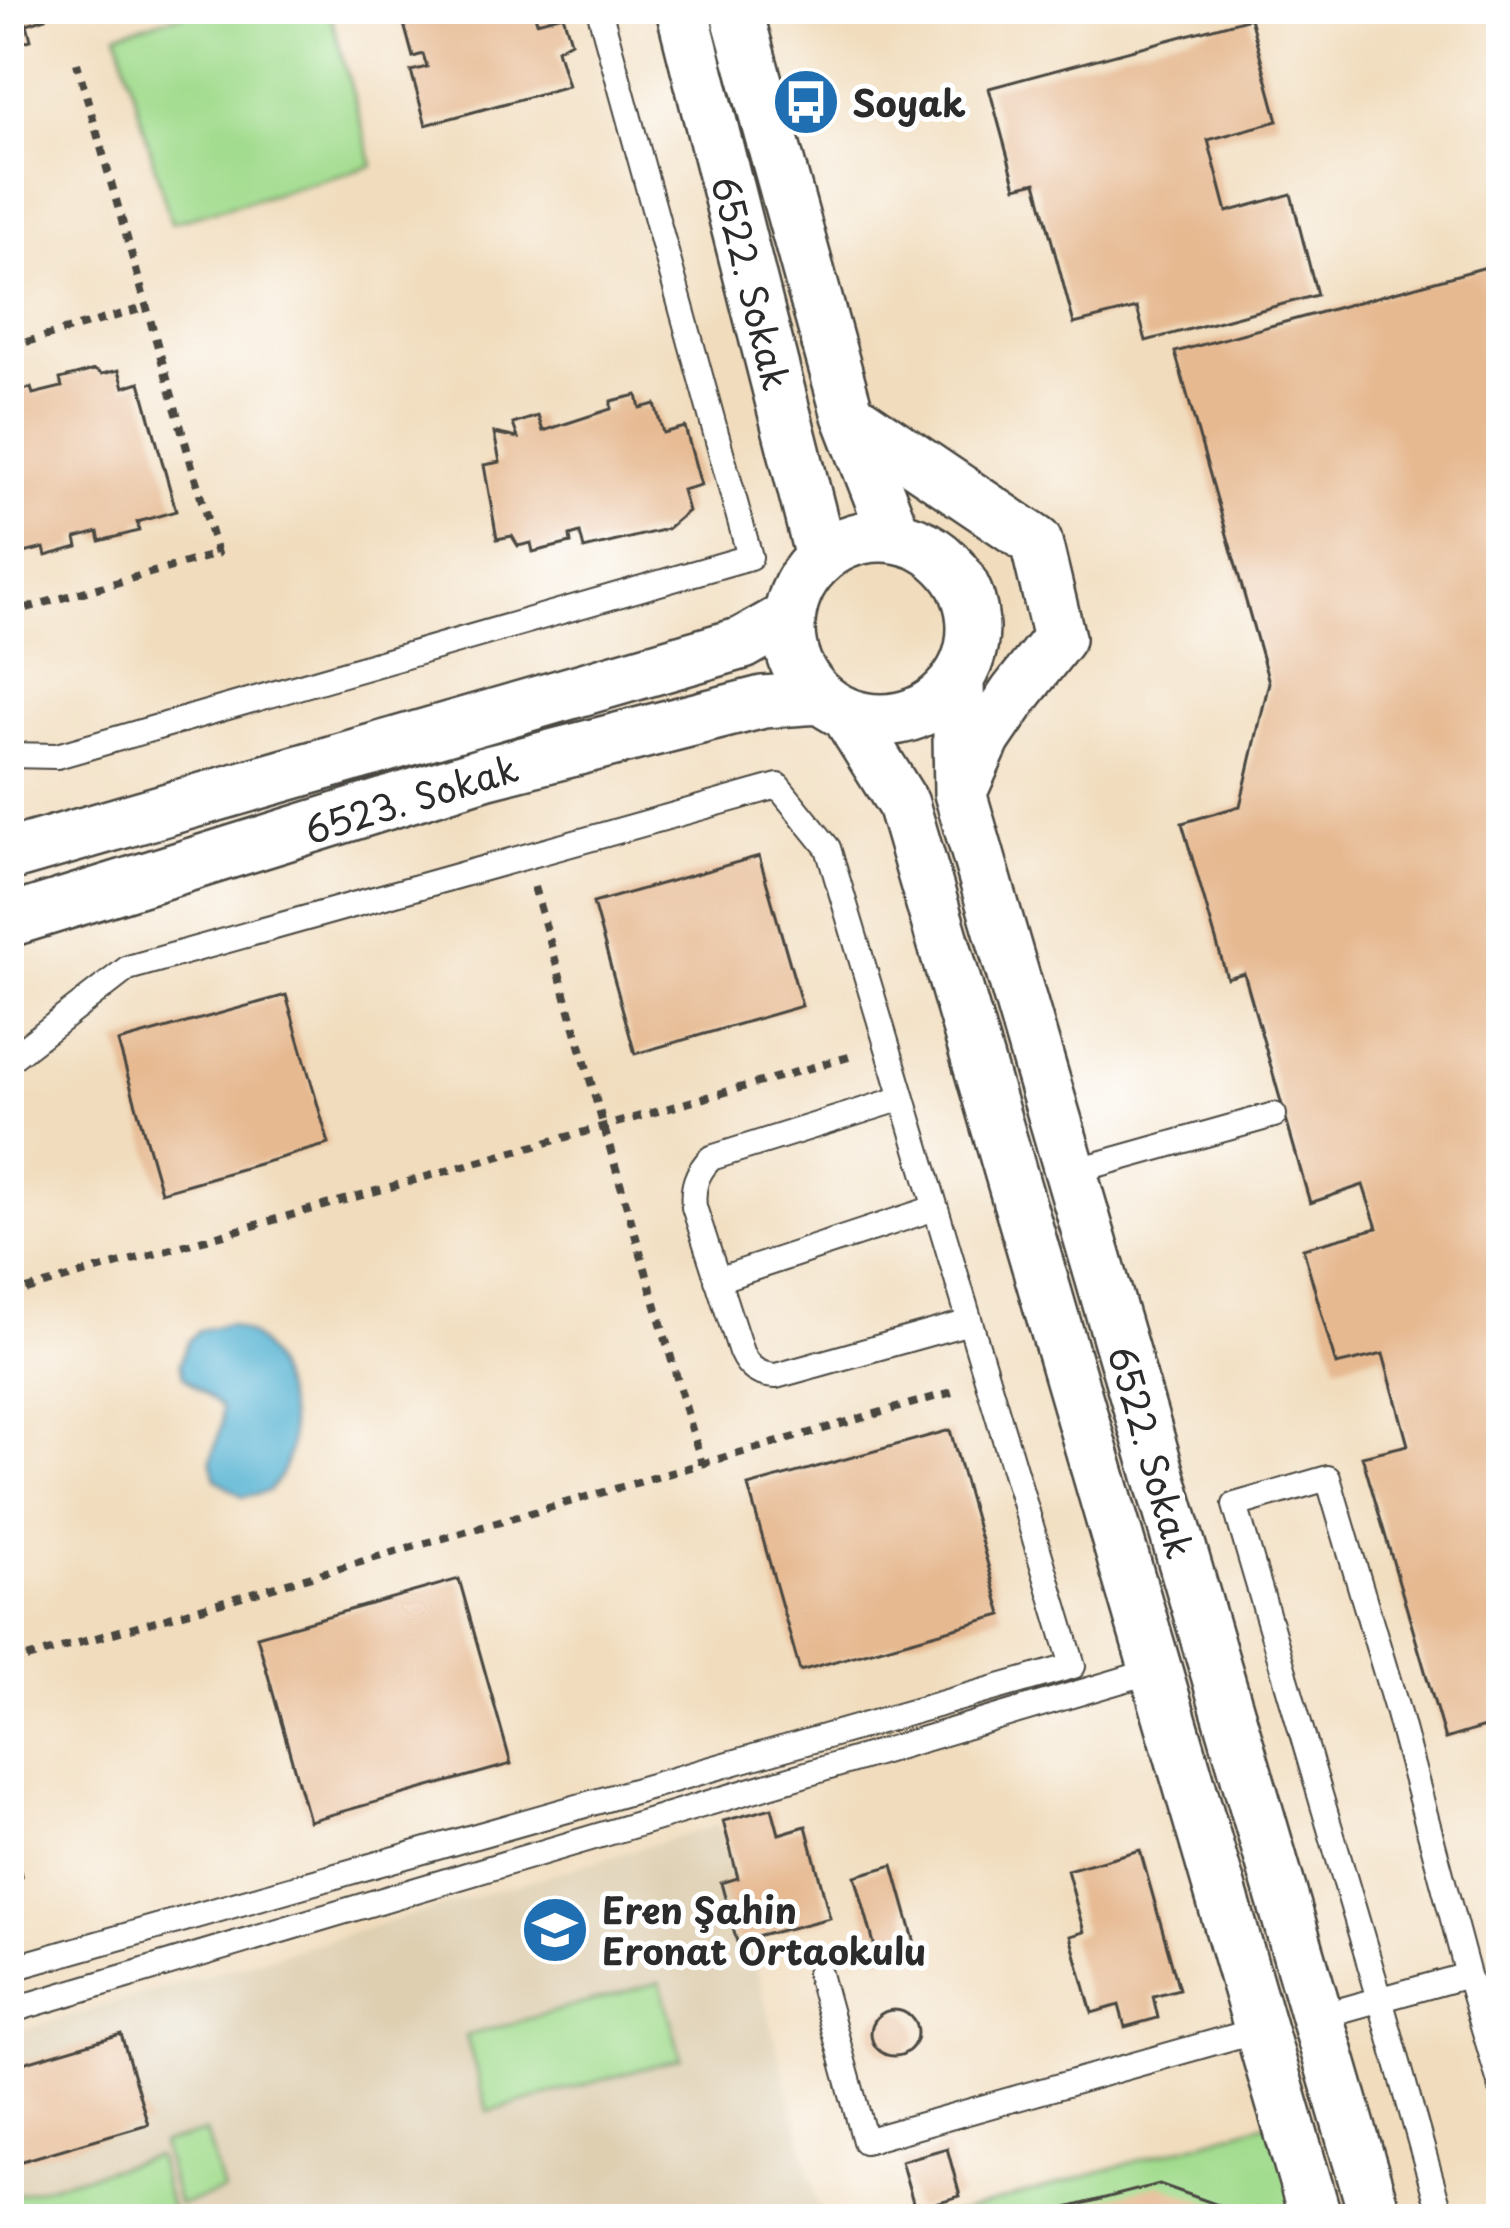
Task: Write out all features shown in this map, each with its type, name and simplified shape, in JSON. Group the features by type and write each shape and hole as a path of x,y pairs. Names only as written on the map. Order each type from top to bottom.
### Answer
{"street":[{"name":"6522. Sokak","path":"682,9 821,557"},
{"name":"6522. Sokak","path":"736,9 848,415 895,536"},
{"path":"848,415 1036,542 1059,638 985,738 960,793"},
{"path":"895,536 943,559 960,579 971,604 974,630 958,680 918,712 871,720 833,706 800,674 790,646 789,617 794,594 821,557 844,543 895,536"},
{"name":"6523. Sokak","path":"9,855 742,643 789,617"},
{"name":"6522. Sokak","path":"958,680 960,793 1376,2219"},
{"name":"6523. Sokak","path":"9,921 488,772 763,702 833,706"},
{"name":"6522. Sokak","path":"833,706 903,804 1316,2219"}],"lane":[{"path":"9,754 58,756 750,557 598,9"},
{"path":"9,1060 128,968 778,785 828,848 1073,1666 9,1969"},
{"path":"903,1098 711,1159 696,1179 694,1208 745,1362 764,1375 776,1376 970,1322"},
{"path":"1071,1172 1274,1115"},
{"path":"717,1280 935,1208"},
{"path":"1442,2219 1235,1505 1328,1478 1501,2086"},
{"path":"9,2011 1156,1670"},
{"path":"819,1974 865,2141 1261,2030"},
{"path":"1317,2017 1468,1975"}],"path":[{"path":"9,613 217,554 77,63"},
{"path":"9,346 147,308"},
{"path":"526,856 702,1464"},
{"path":"9,1295 887,1046"},
{"path":"9,1664 988,1382"}],"shaded area":[{"name":"Eren Şahin Eronat Ortaokulu","path":"719,1825 822,2219 9,2219 9,2034"}],"green space":[{"path":"201,9 329,9 373,166 171,223 117,33"},
{"path":"660,1982 681,2058 488,2112 466,2036"},
{"path":"1273,2121 1301,2219 938,2219"},
{"path":"206,2132 223,2192 178,2205 161,2144"},
{"path":"156,2156 174,2219 9,2219 9,2197"}],"water":[{"path":"229,1324 254,1338 270,1359 291,1435 287,1459 273,1486 243,1497 216,1479 211,1460 222,1423 221,1407 183,1376 180,1363 199,1330"}],"building":[{"path":"9,9 43,9 46,18 27,24 31,40 9,46"},
{"path":"409,9 533,9 537,22 563,15 571,41 557,49 568,86 426,125 411,71 427,67 423,54 413,57 404,24 413,21"},
{"path":"1250,18 1278,121 1208,140 1227,212 1291,194 1317,295 1146,341 1137,308 1074,324 1036,182 1016,187 989,88"},
{"path":"1501,263 1501,1722 1445,1739 1362,1456 1408,1445 1383,1354 1336,1365 1303,1248 1377,1228 1363,1185 1310,1203 1244,973 1227,978 1182,823 1240,806 1269,682 1175,352"},
{"path":"94,370 102,374 119,370 124,387 140,382 176,511 137,522 139,531 100,541 98,532 76,538 78,547 46,556 44,548 20,554 9,523 9,393 31,388 33,394 62,387 60,379"},
{"path":"637,395 640,408 655,404 663,433 685,427 701,485 682,490 688,511 667,529 584,549 580,533 570,536 571,543 533,552 531,543 518,546 512,536 497,539 484,465 500,462 494,433 518,438 513,424 538,416 543,431 611,409 611,401"},
{"path":"759,856 802,1006 635,1054 593,903"},
{"path":"286,995 329,1144 161,1192 118,1042"},
{"path":"950,1430 1002,1615 800,1671 748,1486"},
{"path":"459,1579 511,1764 309,1821 257,1636"},
{"path":"772,1808 779,1834 806,1826 830,1918 737,1942 721,1883 738,1878 723,1821"},
{"path":"9,1835 22,1877 9,1881"},
{"path":"1140,1850 1179,1989 1153,1996 1158,2018 1125,2027 1119,2005 1092,2013 1070,1936 1084,1932 1067,1870"},
{"path":"893,1865 916,1947 878,1958 855,1876"},
{"path":"894,2010 911,2016 917,2033 911,2050 894,2056 877,2050 871,2033 877,2016"},
{"path":"121,2034 148,2124 9,2165 9,2067"},
{"path":"947,2148 960,2196 915,2209 901,2161"},
{"path":"1159,2184 1235,2211 1257,2208 1265,2219 1024,2219"}],"place":[{"name":"Soyak","path":"806,102"},
{"name":"Eren Şahin Eronat Ortaokulu","path":"555,1930"}]}
